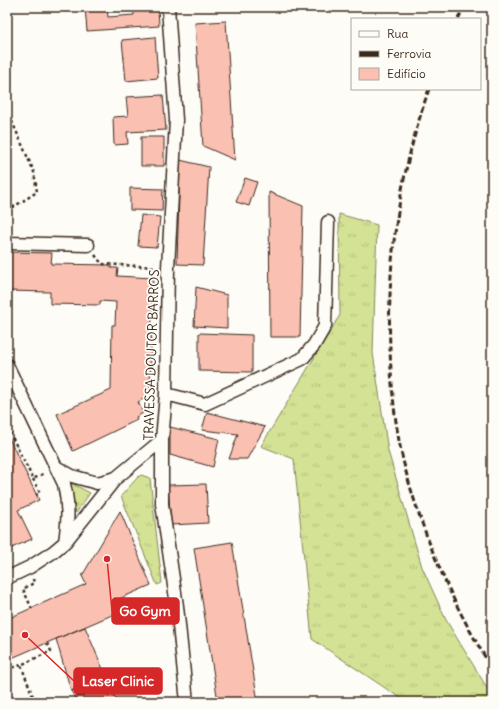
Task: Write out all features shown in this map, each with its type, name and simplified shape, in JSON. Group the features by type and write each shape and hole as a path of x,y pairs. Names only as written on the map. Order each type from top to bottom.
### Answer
{"street":[{"name":"TRAVESSA DOUTOR BARROS","path":"168,7 176,120 168,268 166,394 162,440 162,504 177,606 187,702"},
{"path":"166,394 205,404 302,359 314,345 325,326 328,222"},
{"path":"7,243 88,245"},
{"path":"7,365 64,484 68,498 65,542"},
{"path":"7,578 30,567 65,542 116,478 162,440"},
{"path":"56,467 72,476 98,483 116,478"}],"path":[{"path":"7,110 34,172 37,192 7,211"},
{"path":"88,245 102,264 168,268"},
{"path":"7,427 40,493 36,495"},
{"path":"33,479 56,467"},
{"path":"30,567 34,583 23,588 32,609"},
{"path":"7,669 21,665 51,651 47,643"},
{"path":"21,665 35,702"}],"green space":[{"path":"339,214 377,225 373,353 388,451 422,567 446,620 492,696 492,702 406,702 312,639 294,459 261,446 340,315"},
{"path":"141,475 150,478 162,583 157,585 121,496"},
{"path":"70,484 73,484 90,493 76,513 73,496"}],"building":[{"path":"85,7 107,7 108,17 134,15 134,7 158,7 159,26 87,31"},
{"path":"226,21 235,160 203,146 195,23"},
{"path":"155,37 158,78 126,81 122,40"},
{"path":"163,95 166,130 127,132 128,144 114,145 113,117 128,116 126,97"},
{"path":"141,137 164,137 164,166 141,166"},
{"path":"180,160 209,167 203,265 177,264"},
{"path":"245,178 257,182 249,206 236,202"},
{"path":"130,188 163,189 162,211 130,210"},
{"path":"269,192 303,206 300,337 270,337"},
{"path":"141,215 160,217 157,247 138,246"},
{"path":"7,252 52,253 51,264 111,265 111,268 118,268 117,276 153,278 150,390 147,391 147,397 138,402 143,413 136,417 137,420 73,451 57,414 111,390 112,325 115,325 116,302 100,301 100,305 50,304 50,292 7,291"},
{"path":"196,287 227,295 227,328 194,326"},
{"path":"199,333 252,335 252,372 199,371"},
{"path":"207,412 265,427 247,459 229,459 238,434 202,430"},
{"path":"170,427 219,439 213,467 170,455"},
{"path":"7,434 39,500 18,510 32,539 7,550"},
{"path":"206,484 208,523 171,525 168,485"},
{"path":"120,511 151,585 121,598 126,609 7,660 7,619 86,584 82,576"},
{"path":"232,542 258,702 218,702 194,548"},
{"path":"85,627 106,676 71,691 56,639"},
{"path":"106,676 117,702 77,702 71,691"}],"railway":[{"path":"458,18 464,7"},
{"path":"429,90 418,124 401,193 392,262 390,333 394,408 400,447 406,472 422,523 453,598 492,668"}],"place":[{"name":"Go Gym","path":"107,559"},
{"name":"Laser Clinic","path":"25,635"}]}
